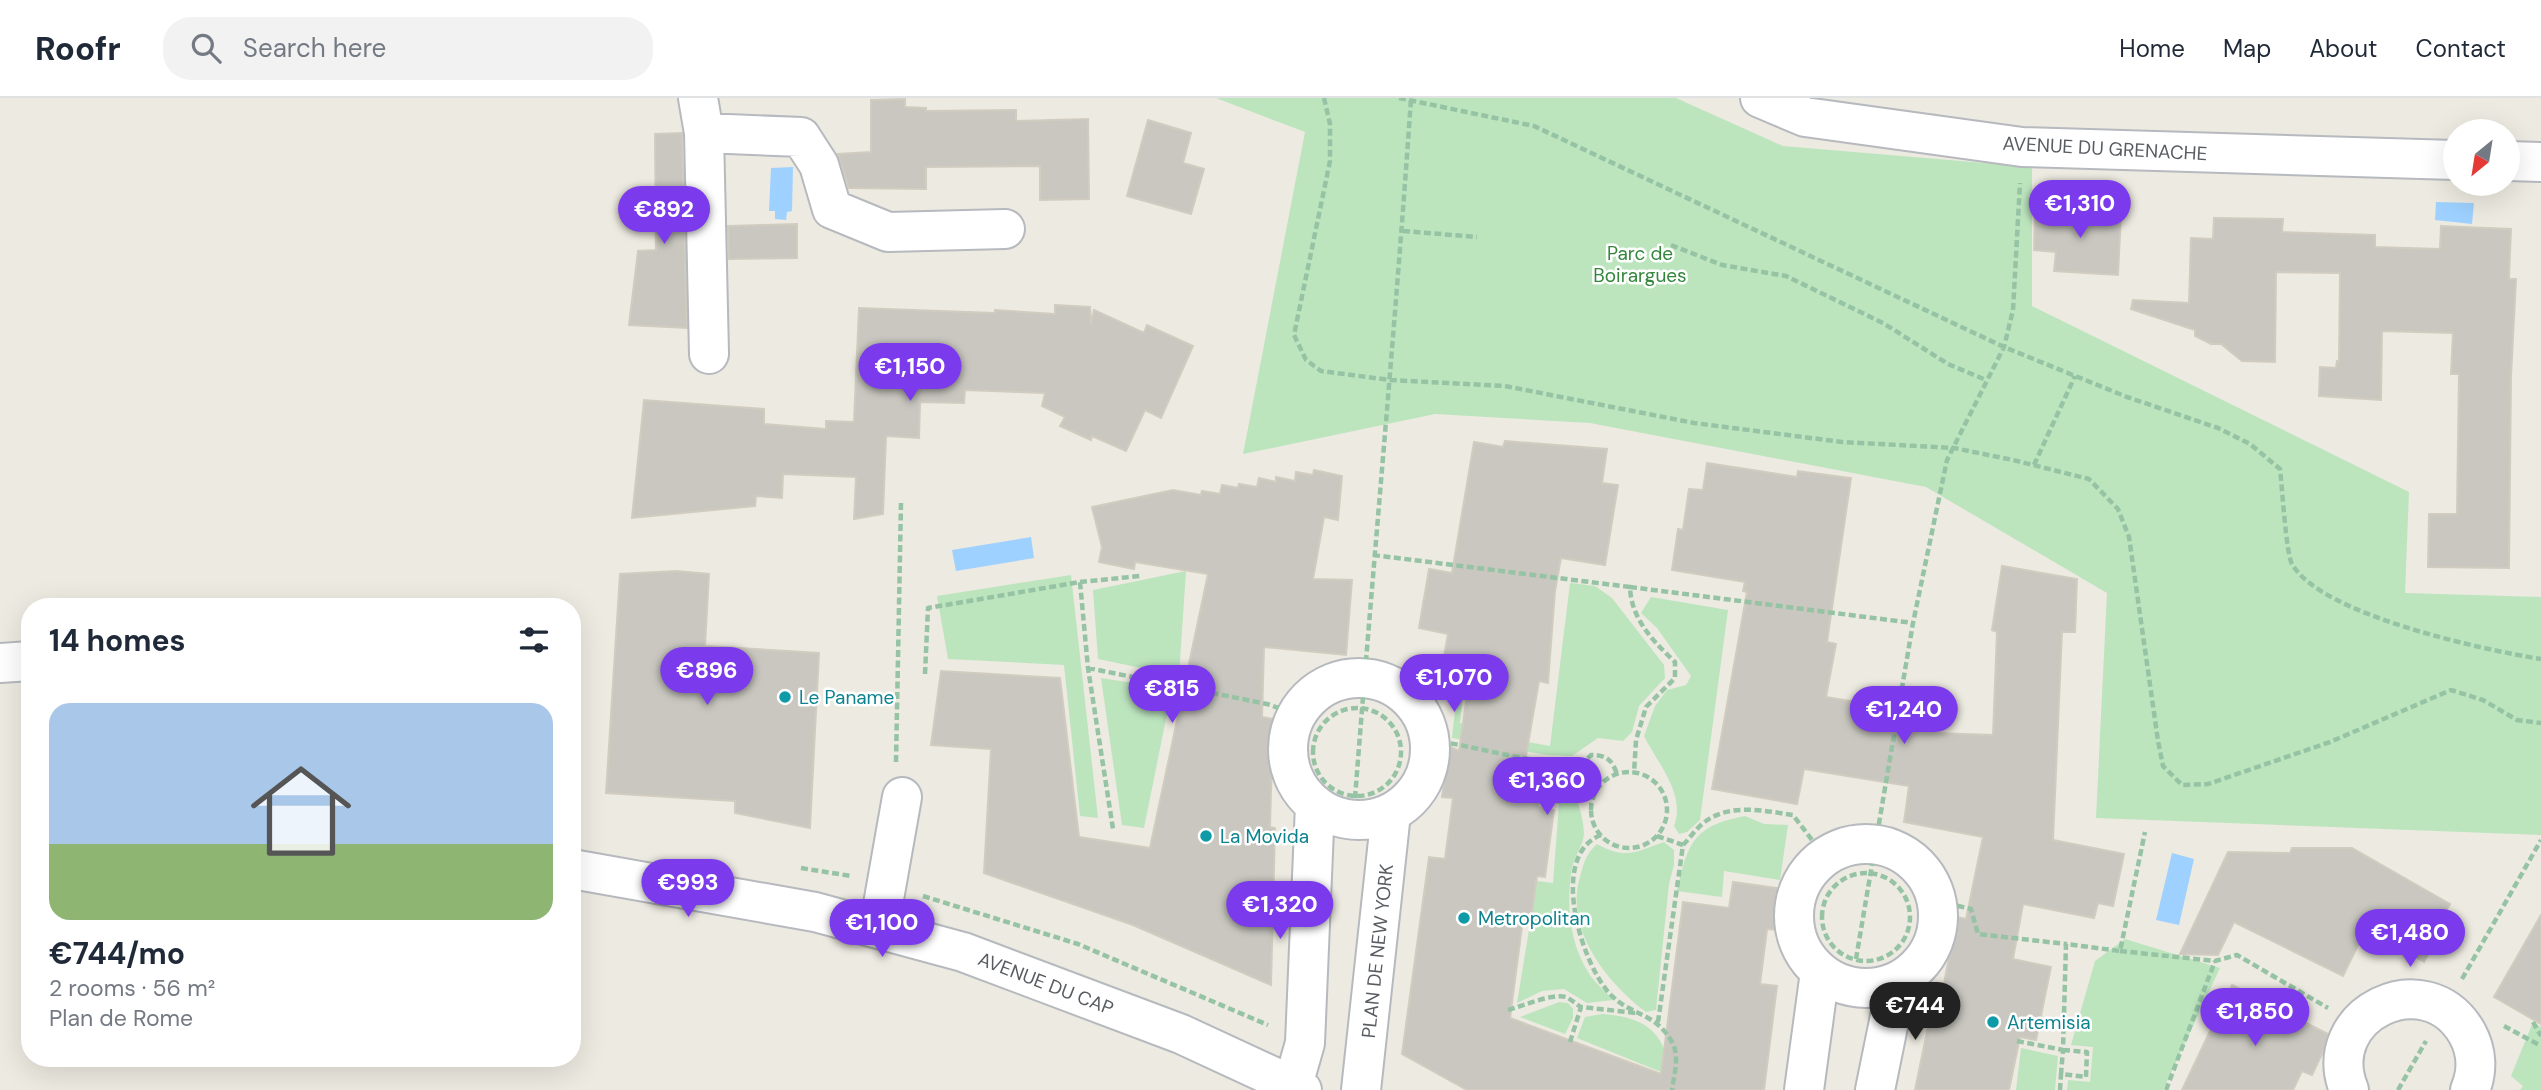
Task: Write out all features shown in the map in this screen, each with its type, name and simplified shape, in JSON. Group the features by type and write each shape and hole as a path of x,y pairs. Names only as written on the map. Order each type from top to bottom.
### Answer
{"street":[{"name":"AVENUE DU GRENACHE","path":"1760,98 1805,117 2022,147 2443,160"},
{"path":"709,355 701,115 801,136 820,165 832,209 888,232 1005,229"},
{"path":"2520,161 2541,162"},
{"path":"0,663 21,662"},
{"path":"1364,677 1382,681 1414,703 1424,720 1430,740 1426,774 1411,796 1391,813 1353,820 1327,812 1322,795 1296,781 1287,753 1289,732 1296,713 1308,697 1325,685 1364,677"},
{"path":"1297,1088 1305,1043 1322,795"},
{"path":"879,927 902,797"},
{"name":"PLAN DE NEW YORK","path":"1362,1090 1391,813"},
{"path":"1857,845 1874,859 1896,850 1915,862 1929,880 1937,901 1938,925 1931,948 1917,968 1897,982 1866,989 1842,973 1805,955 1796,935 1794,913 1798,891 1809,872 1825,857 1857,845"},
{"name":"AVENUE DU CAP","path":"581,871 760,901 879,927 963,951 1192,1039 1297,1088"},
{"path":"1804,1090 1842,973"},
{"path":"1875,1090 1897,982"},
{"path":"2349,1090 2344,1079 2343,1060 2347,1041 2356,1024 2372,1010 2387,1002 2407,998 2427,1000 2445,1009 2460,1022 2471,1041 2476,1061 2470,1090"}],"path":[{"path":"1324,98 1330,124 1330,160 1294,335 1306,360 1321,371 1390,380 1505,386 1694,423 1842,442 1954,448 2089,480 2118,509 2129,537 2163,766 2182,785 2208,784 2330,742 2451,690 2483,700 2517,720 2541,723"},
{"path":"1399,98 1534,126 2004,347 2127,397 2218,428 2250,444 2280,469 2290,562 2309,583 2331,598 2427,634 2496,652 2541,659"},
{"path":"1364,677 1403,231 1411,99"},
{"path":"1842,973 1874,859 1913,623 1947,460 2004,347 2013,310 2022,147"},
{"path":"1403,231 1477,237"},
{"path":"1671,245 1722,265 1786,276 1883,323 1948,364 1986,380"},
{"path":"2034,465 2075,376"},
{"path":"901,502 895,752 902,797"},
{"path":"1373,555 1913,623"},
{"path":"925,674 928,608 1080,582 1140,576"},
{"path":"1080,582 1088,668 1113,829"},
{"path":"1630,587 1630,602 1637,617 1653,641 1675,662 1675,678 1646,707 1636,740 1634,773"},
{"path":"1088,668 1267,704 1296,713"},
{"path":"1362,708 1376,712 1388,721 1397,734 1401,748 1394,776 1383,787 1370,794 1322,795 1313,748 1316,734 1324,723 1335,714 1362,708"},
{"path":"1430,740 1489,753 1561,764 1582,764 1591,755 1602,755 1613,761 1617,774"},
{"path":"1582,764 1582,775 1595,794"},
{"path":"1634,773 1653,780 1666,801 1664,826 1647,844 1635,848 1623,847 1601,835 1593,823 1591,808 1595,794 1608,779 1617,774 1634,773"},
{"path":"1658,1022 1683,845 1706,821 1727,811 1758,810 1793,815 1825,857"},
{"path":"2120,951 2145,832"},
{"path":"1601,835 1590,839 1580,854 1573,880 1572,909 1595,968 1610,994 1637,1013 1658,1022 1674,1045 1676,1057 1672,1090"},
{"path":"1657,836 1683,845"},
{"path":"2398,1090 2541,840"},
{"path":"1842,973 1896,950 1910,925 1910,911 1905,897 1874,859"},
{"path":"1842,973 1842,954 1831,944 1824,931 1821,916 1828,895 1843,878 1856,873 1874,859"},
{"path":"912,892 1078,944 1262,1021 1305,1043"},
{"path":"1937,901 1970,909 1978,934 2215,961 2237,955 2356,1024"},
{"path":"2060,1090 2066,944"},
{"path":"2166,1090 2215,961"},
{"path":"1508,1010 1546,997 1566,997 1581,1007 1637,1013"},
{"path":"1570,1042 1581,1007"},
{"path":"2533,1022 2541,1036"},
{"path":"2017,1041 2087,1052 2086,1077 2061,1074"}],"green space":[{"name":"Parc de Boirargues","path":"1216,98 1676,98 1783,146 2032,167 2032,306 2409,492 2405,593 2541,597 2541,835 2096,818 2107,593 1926,487 1590,423 1435,414 1243,454 1305,132"},
{"path":"1186,571 1179,676 1098,659 1093,590"},
{"path":"1071,575 1098,818 1080,816 1064,665 948,659 937,596"},
{"path":"1570,583 1595,586 1612,598 1664,665 1665,678 1639,706 1632,732 1623,741 1598,738 1572,756 1547,755 1452,738 1459,674 1465,676 1460,723 1494,728 1494,736 1550,746"},
{"path":"1651,597 1728,610 1700,820 1687,832 1679,834 1674,826 1677,814 1673,791 1644,736 1655,706 1667,690 1686,685 1691,676 1657,628 1641,613"},
{"path":"1101,678 1172,689 1144,828 1122,825"},
{"path":"1504,761 1567,771 1580,809 1584,833 1570,881 1569,908 1573,935 1588,972 1613,1000 1587,1003 1564,989 1542,991 1517,1003 1537,881 1553,883 1559,804 1545,802 1544,788 1520,785"},
{"path":"1745,816 1764,824 1788,825 1780,880 1724,871 1722,897 1677,891 1689,849 1695,840 1714,825"},
{"path":"1664,842 1674,850 1674,865 1669,884 1656,1010 1646,1012 1617,986 1592,953 1578,916 1577,897 1584,863 1597,844 1616,852 1630,853"},
{"path":"2125,939 2220,968 2163,1090 2067,1090 2068,1080 2090,1082 2093,1047 2071,1045 2095,961"},
{"path":"1559,1002 1568,1003 1573,1009 1573,1018 1565,1034 1520,1017"},
{"path":"1602,1014 1630,1019 1651,1030 1664,1048 1671,1076 1577,1038 1585,1017"},
{"path":"2533,1022 2541,1027 2541,1090 2520,1090 2523,1086 2511,1076"},
{"path":"2021,1048 2058,1056 2055,1090 2016,1090"}],"water":[{"path":"793,167 792,211 787,212 786,220 775,219 775,211 769,211 771,168"},
{"path":"2436,202 2474,203 2472,224 2435,220"},
{"path":"1031,537 1034,558 956,571 952,550"},
{"path":"2172,853 2194,859 2179,925 2156,920"}],"building":[{"path":"905,99 905,107 926,108 926,111 1016,110 1016,121 1088,119 1089,199 1040,200 1040,166 926,167 926,189 849,188 838,154 871,152 871,100"},
{"path":"1148,120 1191,133 1183,163 1204,169 1191,214 1127,196"},
{"path":"682,133 687,328 629,325 638,251 656,250 655,134"},
{"path":"2035,208 2121,213 2118,275 2054,271 2056,252 2034,250"},
{"path":"2214,218 2283,219 2282,232 2375,235 2375,247 2440,249 2441,226 2511,229 2509,279 2516,279 2511,376 2509,568 2428,567 2429,514 2457,514 2459,374 2451,374 2453,333 2382,331 2381,400 2319,396 2320,367 2336,368 2339,361 2340,273 2276,272 2275,362 2242,361 2221,344 2211,344 2195,336 2195,330 2131,309 2133,300 2189,303 2191,238 2213,239"},
{"path":"797,224 797,258 729,259 728,226"},
{"path":"1055,305 1090,307 1091,324 1094,310 1144,333 1147,325 1193,346 1161,418 1145,410 1126,451 1092,436 1091,440 1060,426 1065,417 1042,406 1045,393 965,390 964,403 920,402 919,438 886,436 883,514 854,519 856,477 783,474 782,498 756,496 755,506 632,518 644,400 764,409 764,424 826,429 826,421 854,422 859,308 995,313 995,310 1055,314"},
{"path":"1505,441 1607,449 1602,483 1618,485 1605,565 1561,558 1555,591 1548,683 1539,681 1519,796 1539,798 1538,807 1554,810 1545,877 1537,876 1531,920 1523,919 1510,1018 1661,1074 1683,902 1729,908 1733,882 1783,889 1777,930 1767,929 1760,984 1777,986 1764,1090 1467,1090 1402,1054 1429,857 1445,859 1453,798 1442,797 1449,746 1459,751 1471,667 1443,662 1448,634 1419,628 1429,569 1452,573 1474,442 1503,447"},
{"path":"1707,463 1797,477 1798,471 1851,478 1827,642 1836,644 1826,697 1880,706 1875,731 1993,735 1997,632 1992,630 2002,566 2077,579 2075,632 2062,632 2053,840 2124,854 2113,906 2098,903 2094,918 2023,904 2013,959 2051,967 2036,1040 2020,1037 2009,1090 1915,1090 1931,1012 1938,1014 1957,917 1966,919 1983,837 1904,822 1909,786 1804,769 1797,804 1712,789 1747,592 1743,591 1745,582 1672,570 1678,529 1683,530 1689,489 1703,490"},
{"path":"1314,470 1342,476 1338,520 1324,517 1313,579 1352,580 1346,655 1264,647 1262,717 1273,719 1270,827 1275,828 1271,985 1133,925 984,873 991,749 931,745 941,671 1060,678 1079,837 1150,848 1208,574 1135,562 1134,569 1099,562 1102,547 1092,507 1173,490 1201,495 1202,491 1220,494 1222,485 1257,487 1259,478 1276,482 1276,477 1295,481 1296,472 1313,475"},
{"name":"Le Paname","path":"676,571 709,574 705,646 819,653 810,828 735,813 735,801 606,793 620,574"},
{"path":"2292,848 2352,848 2450,904 2442,918 2448,921 2424,962 2366,929 2343,976 2234,922 2218,955 2180,954 2228,852 2290,853"},
{"path":"2541,915 2541,1024 2494,997"},
{"path":"2232,985 2328,1034 2312,1075 2302,1071 2293,1090 2182,1090"}],"place":[{"name":"Le Paname","path":"785,697"},
{"name":"La Movida","path":"1206,836"},
{"name":"Metropolitan","path":"1464,918"},
{"name":"Artemisia","path":"1993,1022"}]}
